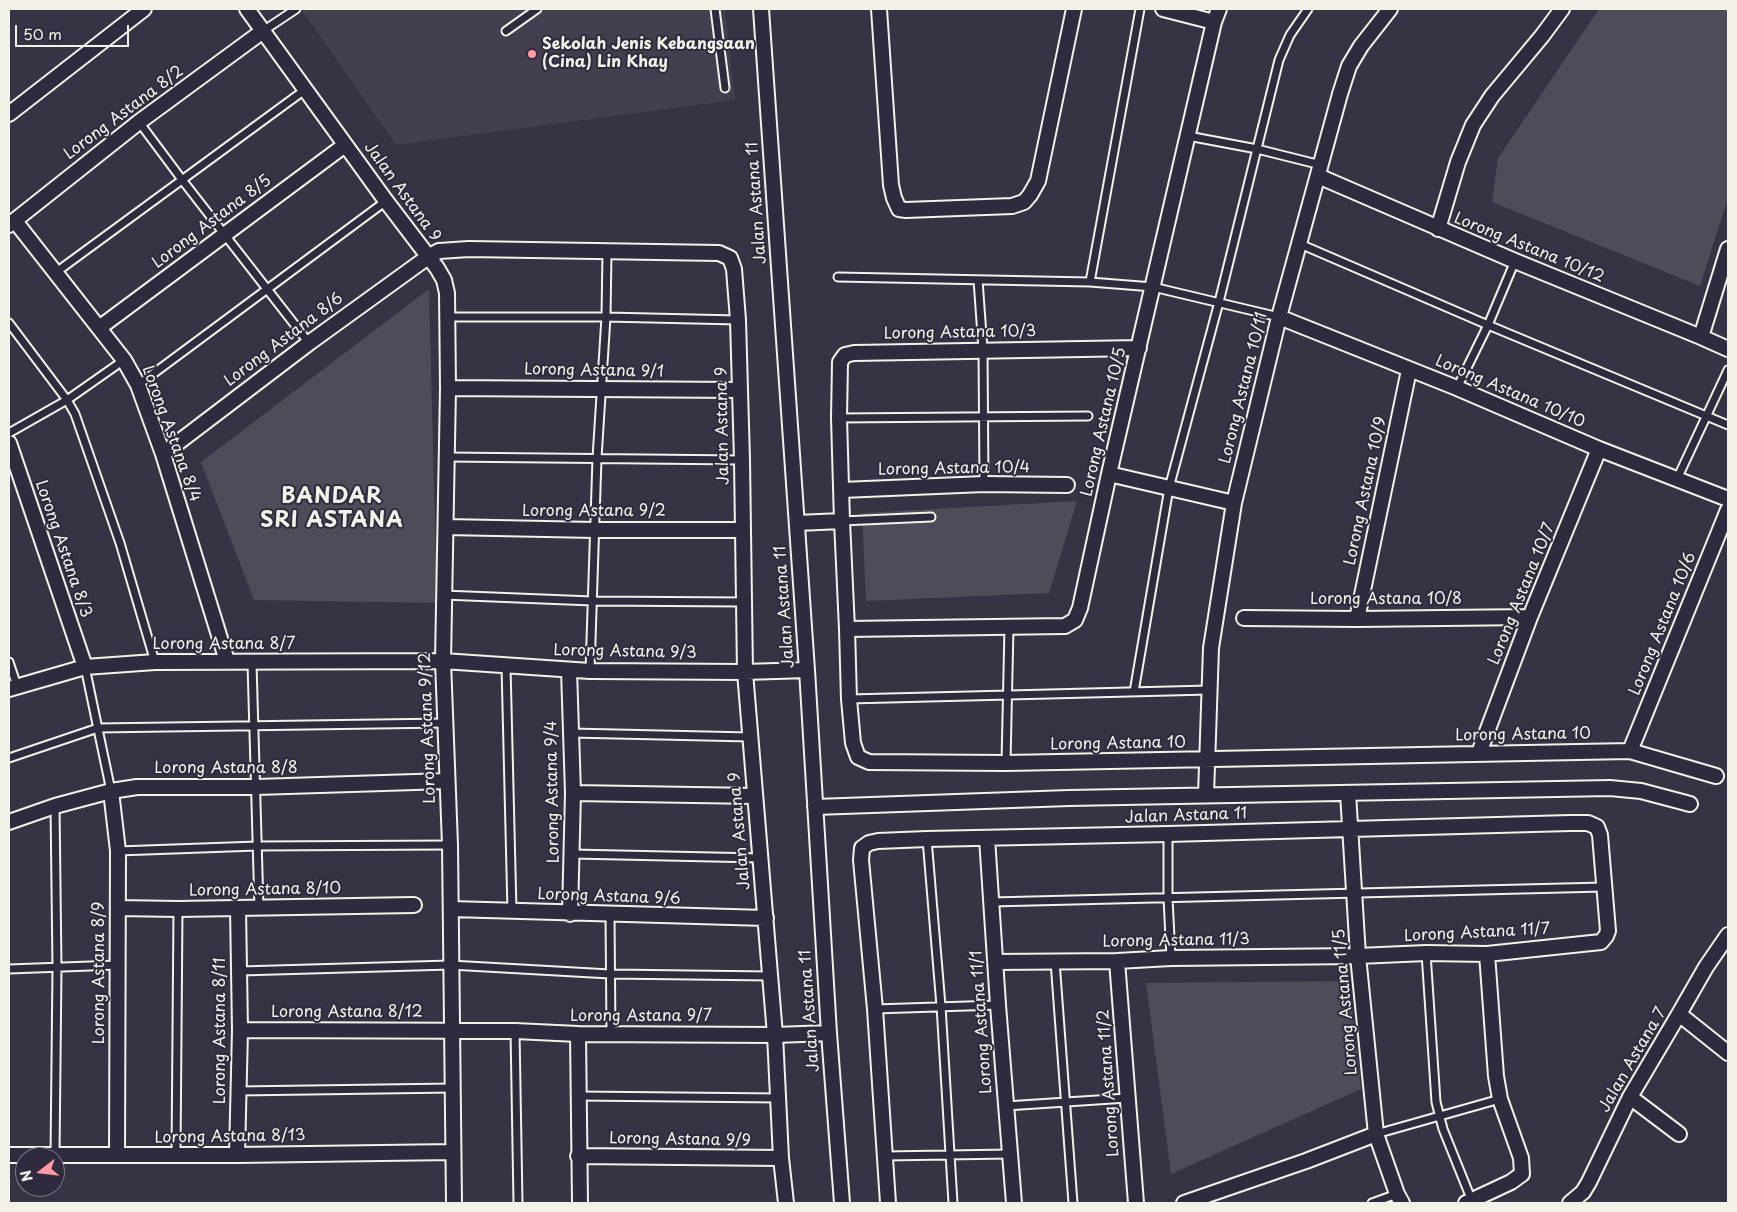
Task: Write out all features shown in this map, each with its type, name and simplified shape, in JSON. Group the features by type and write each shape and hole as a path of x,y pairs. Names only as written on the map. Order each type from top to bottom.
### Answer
{"street":[{"path":"9,114 144,9"},
{"name":"Jalan Astana 9","path":"248,9 428,257 439,251 450,249 719,253 730,258 734,269 738,320 745,672 766,918 779,1098 781,1158 786,1203"},
{"name":"Jalan Astana 11","path":"761,9 842,1203"},
{"path":"878,9 891,184 899,209 906,210 1012,206 1024,202 1030,195 1038,181 1074,9"},
{"path":"1163,9 1216,15"},
{"name":"Lorong Astana 10/11","path":"1206,795 1208,690 1211,648 1234,503 1279,317 1340,94 1349,66 1361,46 1390,9"},
{"path":"1438,229 1458,162 1473,125 1492,96 1562,9"},
{"name":"Lorong Astana 10/5","path":"847,629 1065,626 1075,620 1080,608 1109,474 1140,348 1216,15"},
{"name":"Lorong Astana 8/2","path":"12,223 139,122 263,31"},
{"name":"Lorong Astana 8/5","path":"99,328 346,145"},
{"name":"Lorong Astana 10/12","path":"1320,171 1438,229 1728,349"},
{"name":"Lorong Astana 8/4","path":"12,223 55,273 124,360 138,385 163,454 227,661"},
{"path":"1701,337 1728,248"},
{"name":"Lorong Astana 9/12","path":"428,257 444,280 447,293 448,317 443,661 450,845 454,1203"},
{"name":"Lorong Astana 8/6","path":"163,454 309,343 428,257"},
{"name":"Lorong Astana 10/10","path":"1279,317 1728,499"},
{"name":"Lorong Astana 10/3","path":"839,418 840,362 845,355 854,353 1140,348"},
{"name":"Lorong Astana 10/9","path":"1358,619 1409,370"},
{"name":"Lorong Astana 9/1","path":"448,388 740,390"},
{"name":"Lorong Astana 10","path":"839,418 849,699 853,743 858,756 869,762 1006,763 1630,751 1716,776"},
{"name":"Lorong Astana 8/3","path":"9,444 84,667"},
{"name":"Lorong Astana 10/7","path":"1479,753 1530,617 1599,448"},
{"path":"1109,474 1234,503"},
{"name":"Lorong Astana 10/4","path":"842,490 984,484 1067,485"},
{"name":"Lorong Astana 10/6","path":"1630,751 1728,510"},
{"path":"797,523 842,521"},
{"name":"Lorong Astana 9/2","path":"446,527 742,530"},
{"name":"Lorong Astana 10/8","path":"1244,618 1530,617"},
{"name":"Lorong Astana 8/7","path":"13,688 84,667 155,662 443,661"},
{"name":"Lorong Astana 9/3","path":"443,661 569,670 745,672 807,670"},
{"name":"Lorong Astana 9/4","path":"569,670 573,793 570,914"},
{"name":"Lorong Astana 8/8","path":"9,822 55,806 111,791 137,787 256,787 448,781"},
{"path":"815,807 1069,798 1610,788 1641,791 1690,804"},
{"name":"Lorong Astana 8/9","path":"111,791 118,851 117,1155"},
{"path":"573,793 755,796"},
{"name":"Lorong Astana 11/5","path":"1348,793 1358,956 1376,1134 1399,1199"},
{"name":"Jalan Astana 11","path":"888,1203 875,1009 861,860 862,848 869,843 927,839 1588,823 1597,827 1600,835 1604,887"},
{"name":"Lorong Astana 11/1","path":"987,838 1014,1203"},
{"name":"Lorong Astana 11/7","path":"1358,956 1426,953 1487,954 1601,942 1608,931 1604,887"},
{"name":"Lorong Astana 8/10","path":"118,908 178,910 414,905"},
{"name":"Lorong Astana 8/11","path":"237,1155 240,1030 238,908"},
{"name":"Lorong Astana 9/6","path":"451,909 570,914 766,918"},
{"name":"Jalan Astana 7","path":"1570,1203 1583,1192 1589,1182 1630,1097 1706,967 1728,935"},
{"path":"1469,1202 1511,1182 1522,1174 1521,1158 1500,1099 1496,1076 1487,954"},
{"name":"Lorong Astana 11/3","path":"995,962 1358,956"},
{"name":"Lorong Astana 11/2","path":"1117,960 1136,1203"},
{"path":"1680,1014 1728,1053"},
{"name":"Lorong Astana 8/12","path":"240,1030 453,1031"},
{"name":"Lorong Astana 9/7","path":"453,1031 578,1034 775,1035 829,1033"},
{"path":"578,1034 580,1203"},
{"path":"1630,1097 1679,1134"},
{"path":"1188,1203 1376,1134"},
{"name":"Lorong Astana 8/13","path":"65,1156 452,1152"},
{"name":"Lorong Astana 9/9","path":"578,1156 781,1158"}],"lane":[{"path":"263,31 296,9"},
{"path":"506,31 536,9"},
{"path":"715,9 725,88"},
{"path":"1090,282 1140,9"},
{"path":"1134,692 1169,488 1219,302 1279,60 1290,35 1308,9"},
{"path":"55,273 306,89"},
{"path":"139,122 182,181 309,343"},
{"path":"1188,136 1257,149 1320,171"},
{"path":"138,385 268,290 386,200"},
{"path":"1300,244 1728,425"},
{"path":"590,670 597,458 606,317 607,252"},
{"path":"1457,388 1488,325 1515,261"},
{"path":"838,277 1090,282 1153,286 1279,317"},
{"path":"978,280 983,350 984,484"},
{"path":"448,317 606,317 738,320"},
{"path":"9,323 67,400 75,414 120,543 155,662"},
{"path":"9,433 67,400 124,360"},
{"path":"1677,479 1728,370"},
{"path":"839,418 1088,416"},
{"path":"446,457 742,460"},
{"path":"842,521 931,517"},
{"path":"443,595 592,601 744,602"},
{"path":"1006,763 1009,627"},
{"path":"9,662 13,688"},
{"path":"252,662 259,908"},
{"path":"506,666 512,912"},
{"path":"84,667 111,791"},
{"path":"849,699 1208,690"},
{"path":"9,758 98,728 446,723"},
{"path":"571,733 750,737"},
{"path":"55,806 58,968 55,1147"},
{"path":"1168,834 1168,898 1171,958"},
{"path":"927,839 941,1006 953,1203"},
{"path":"118,851 257,846 450,845"},
{"path":"572,854 760,858"},
{"path":"991,902 1604,887"},
{"path":"176,1155 178,910"},
{"path":"610,914 611,1034"},
{"path":"1426,953 1436,1102 1439,1116 1469,1202"},
{"path":"1055,961 1067,1102 1073,1203"},
{"path":"240,971 450,965 610,974 770,976"},
{"path":"9,969 117,966"},
{"path":"875,1009 998,1005"},
{"path":"515,1031 518,1203"},
{"path":"238,1091 452,1088"},
{"path":"578,1096 779,1098"},
{"path":"1006,1106 1127,1098"},
{"path":"1376,1134 1500,1099"},
{"path":"885,1156 1010,1154"},
{"path":"1372,1203 1399,1199"}],"shaded area":[{"name":"Sekolah Jenis Kebangsaan (Cina) Lin Khay","path":"301,9 725,9 735,100 396,145"},
{"path":"1599,9 1728,9 1728,198 1700,286 1492,202 1498,158"},
{"path":"429,289 437,603 254,600 201,462"},
{"path":"1077,501 1049,593 866,601 862,513"},
{"path":"1349,981 1361,1089 1171,1174 1146,983"}],"place":[{"name":"Sekolah Jenis Kebangsaan (Cina) Lin Khay","path":"532,54"}],"district":[{"name":"BANDAR SRI ASTANA","path":"332,509"}]}
